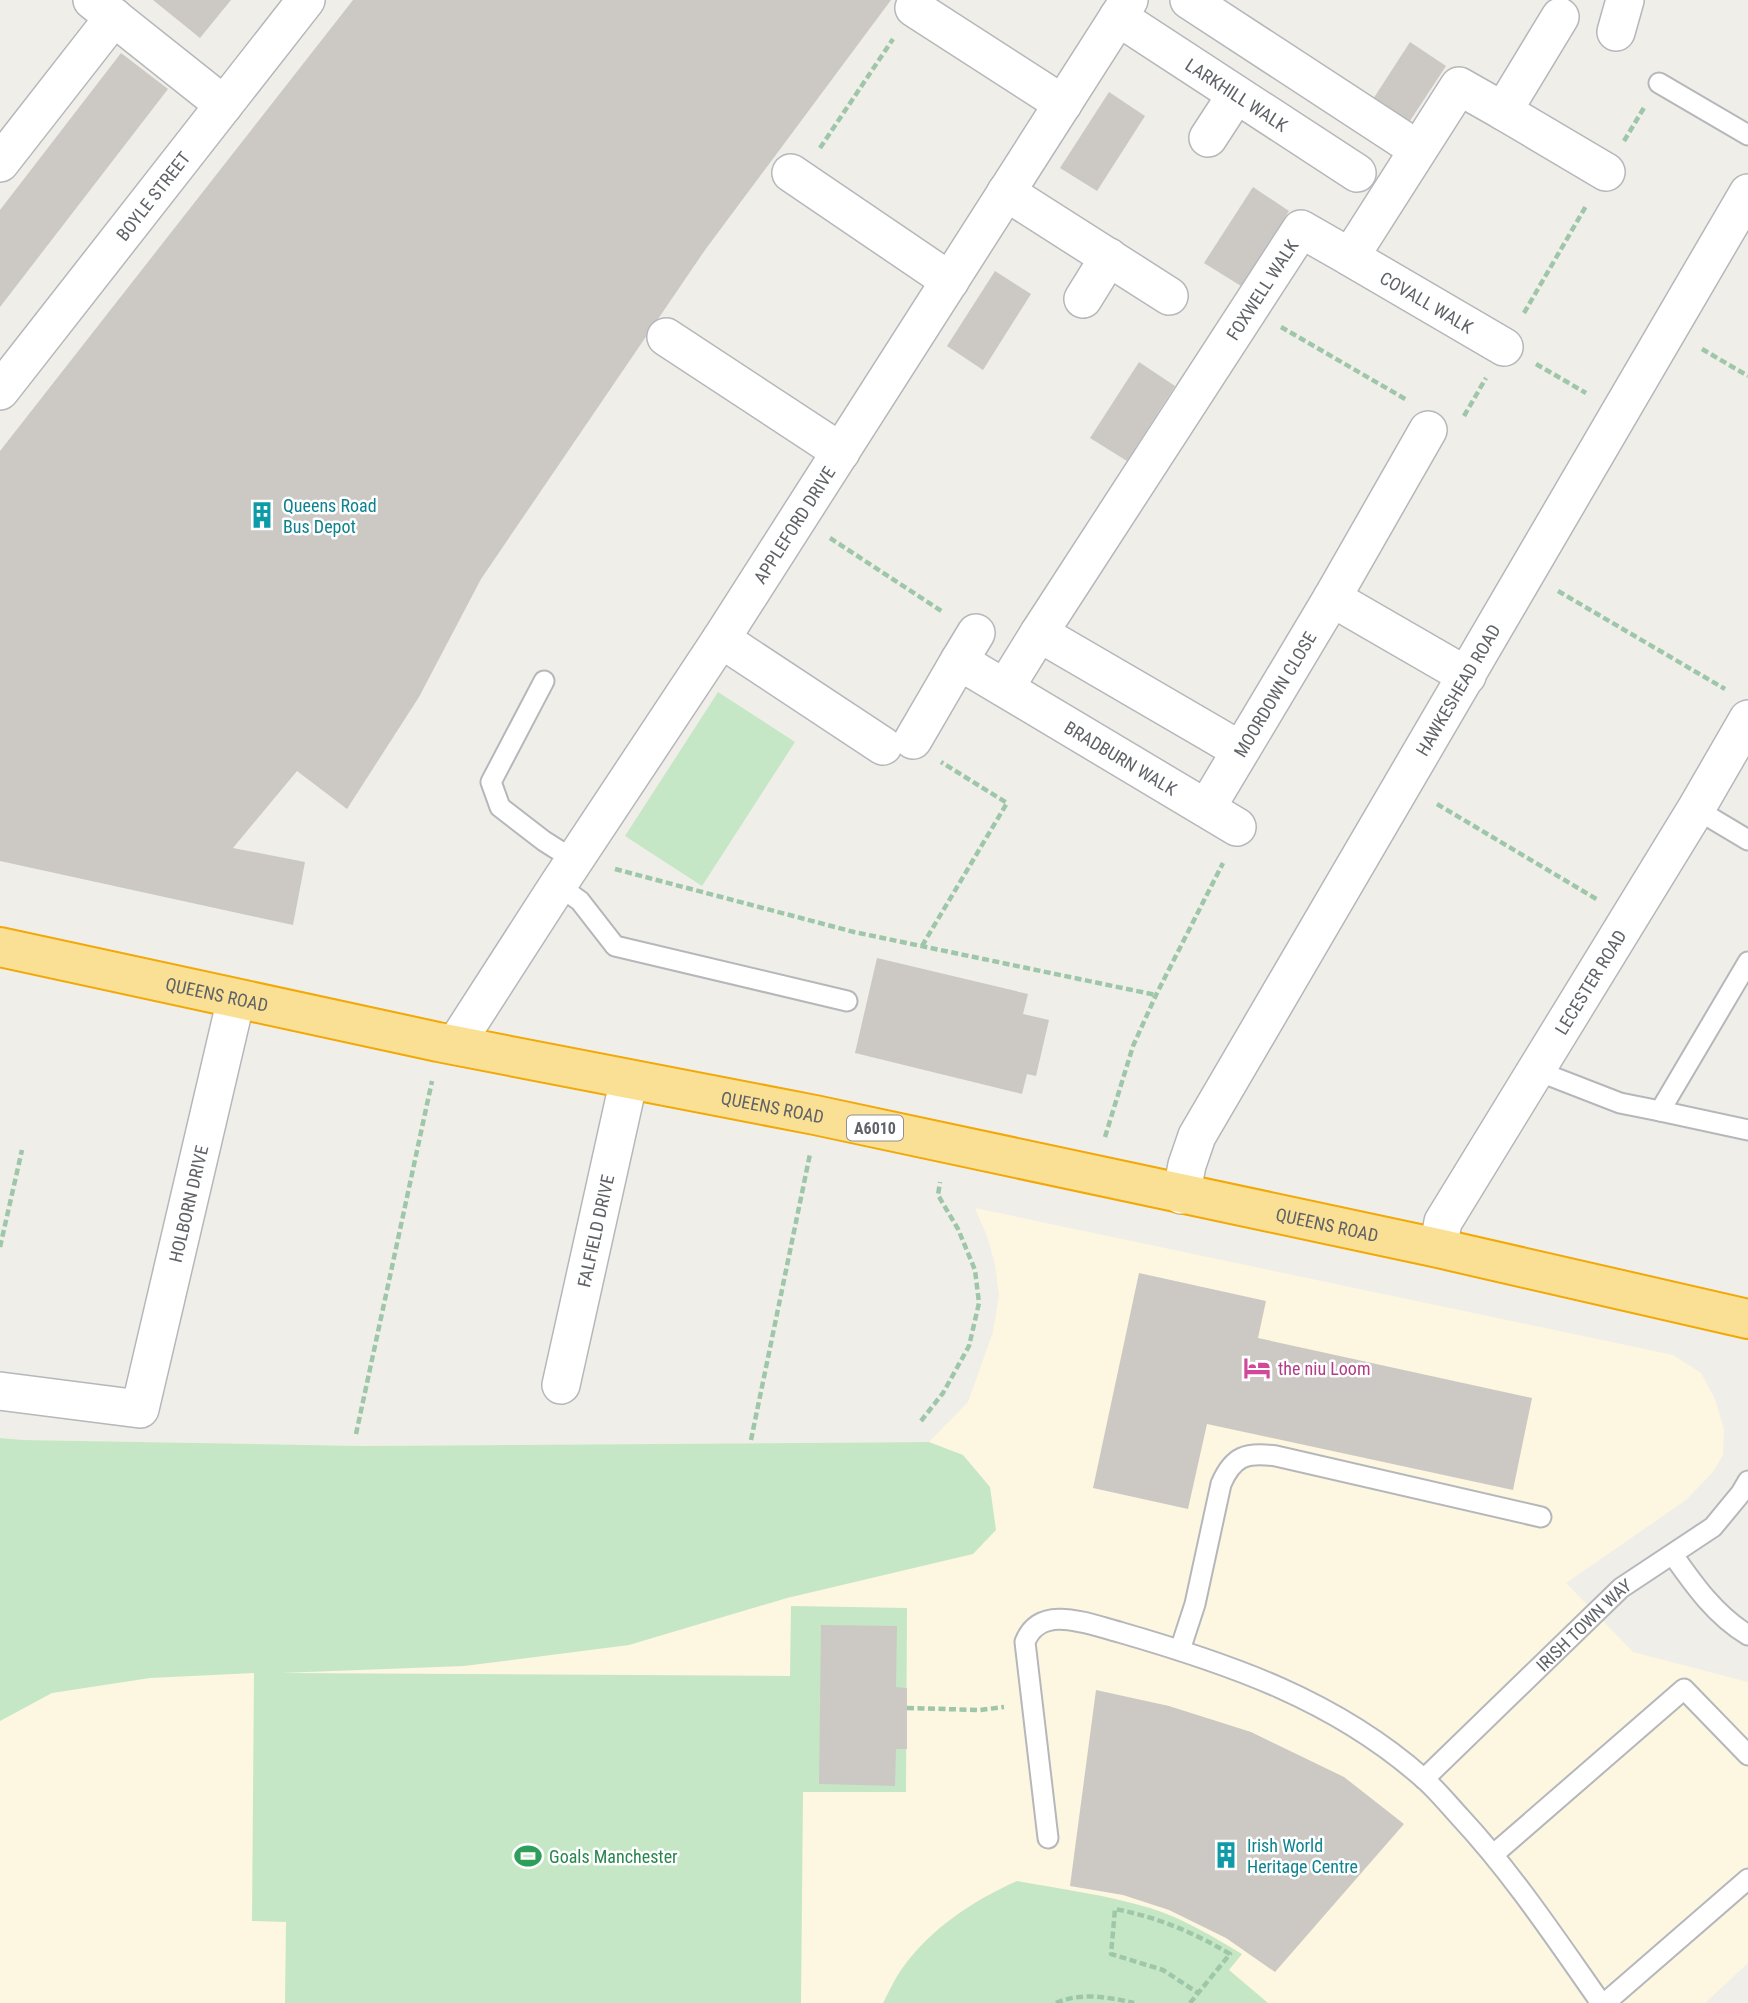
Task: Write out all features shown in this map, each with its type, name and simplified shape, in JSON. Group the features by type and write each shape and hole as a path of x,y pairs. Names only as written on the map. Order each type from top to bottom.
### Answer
{"highway":[{"name":"QUEENS ROAD","path":"0,947 455,1045 815,1115 1438,1248 1748,1319"}],"street":[{"name":"BOYLE STREET","path":"0,391 306,0"},
{"path":"1189,0 1233,12 1417,149"},
{"path":"914,8 1063,104"},
{"name":"APPLEFORD DRIVE","path":"455,1045 721,639 1123,8"},
{"name":"LARKHILL WALK","path":"1123,8 1236,94 1357,173"},
{"path":"0,163 103,9 224,104"},
{"path":"1503,111 1560,17"},
{"path":"1350,257 1459,86 1606,172"},
{"path":"1208,138 1236,94"},
{"path":"795,176 950,281"},
{"path":"1006,192 1169,296"},
{"name":"HAWKESHEAD ROAD","path":"1181,1195 1186,1165 1197,1136 1668,329 1739,229 1748,193"},
{"name":"FOXWELL WALK","path":"1005,688 1044,636 1301,229 1350,257"},
{"path":"1083,299 1109,257"},
{"name":"COVALL WALK","path":"1350,257 1504,347"},
{"path":"666,337 841,452"},
{"name":"MOORDOWN CLOSE","path":"1216,792 1332,598 1420,417"},
{"path":"1332,598 1466,676"},
{"path":"1044,636 1240,750"},
{"path":"721,639 898,743 968,647 1005,688"},
{"name":"BRADBURN WALK","path":"1005,688 1237,827"},
{"name":"LECESTER ROAD","path":"1438,1248 1443,1222 1696,808 1742,707"},
{"name":"HOLBORN DRIVE","path":"0,1391 140,1409 236,999"},
{"name":"FALFIELD DRIVE","path":"561,1385 629,1079"}],"lane":[{"path":"1659,83 1748,135"},
{"path":"544,681 491,782 500,807 571,866 580,901 615,946 847,1001"},
{"path":"1696,808 1748,840"},
{"path":"1660,1111 1748,962"},
{"path":"1535,1070 1620,1103 1748,1130"},
{"path":"1180,1650 1195,1604 1221,1484 1228,1468 1240,1458 1261,1454 1276,1456 1541,1517"},
{"name":"IRISH TOWN WAY","path":"1424,1779 1621,1588 1713,1527 1748,1481"},
{"path":"1673,1555 1716,1610 1748,1635"},
{"path":"1048,1838 1025,1642 1029,1632 1041,1621 1056,1618 1086,1623 1180,1650 1275,1684 1376,1741 1424,1779 1494,1854 1603,2003 1748,1879"},
{"path":"1494,1854 1684,1689 1748,1755"}],"path":[{"path":"795,176 914,8"},
{"path":"1463,417 1659,83"},
{"path":"1249,308 1420,417"},
{"path":"1668,329 1748,376"},
{"path":"1504,347 1620,412"},
{"path":"799,517 968,647"},
{"path":"1527,573 1742,707"},
{"path":"898,743 921,749 1007,803 922,946"},
{"path":"1404,784 1628,918"},
{"path":"1094,1175 1126,1065 1156,995 1219,873 1237,827"},
{"path":"571,866 598,864 829,925 1156,995"},
{"path":"356,1434 432,1081"},
{"path":"751,1440 808,1166 815,1115"},
{"path":"921,1421 943,1394 969,1346 979,1303 975,1270 958,1229 938,1195 945,1143"},
{"path":"0,1247 22,1150"},
{"path":"907,1708 980,1710 1032,1703"},
{"path":"1190,2003 1230,1954 1178,1926 1150,1916 1115,1909 1111,1954 1163,1970 1198,1993"},
{"path":"1056,2003 1064,1999 1102,1996 1133,2003"}],"shaded area":[{"path":"975,1208 1673,1355 1701,1373 1715,1399 1724,1429 1723,1455 1713,1472 1686,1500 1566,1583 1633,1652 1748,1682 1748,1963 1705,2003 0,2003 0,1438 362,1446 929,1442 968,1402 993,1332 999,1295 995,1265"}],"green space":[{"path":"718,692 795,742 702,886 625,836"},
{"path":"0,1438 362,1446 929,1442 963,1455 990,1487 996,1530 973,1554 787,1598 629,1645 464,1666 281,1673 790,1676 791,1606 907,1608 906,1792 803,1792 801,2003 285,2003 286,1922 252,1921 254,1673 150,1678 52,1693 0,1721"},
{"path":"1017,1881 1134,1903 1186,1922 1242,1954 1229,1970 1268,2003 883,2003 912,1955 939,1929 968,1907"}],"building":[{"path":"153,0 231,0 200,38"},
{"name":"Queens Road Bus Depot","path":"353,0 891,0 705,250 481,579 419,697 347,809 297,771 233,848 305,862 293,925 0,861 0,451"},
{"path":"1410,42 1446,66 1402,133 1366,110"},
{"path":"121,53 168,89 0,307 0,210"},
{"path":"1109,92 1145,116 1097,191 1060,168"},
{"path":"1253,187 1289,211 1241,286 1204,263"},
{"path":"995,271 1031,294 983,370 947,346"},
{"path":"1139,362 1175,386 1127,461 1090,438"},
{"path":"877,958 1028,994 1023,1014 1049,1020 1036,1076 1027,1074 1022,1094 855,1053"},
{"name":"the niu Loom","path":"1139,1273 1266,1301 1258,1338 1532,1398 1513,1490 1207,1424 1188,1509 1093,1488"},
{"path":"821,1625 897,1626 896,1687 907,1688 907,1749 896,1749 895,1786 819,1784"},
{"name":"Irish World Heritage Centre","path":"1096,1690 1169,1706 1251,1732 1344,1777 1404,1824 1275,1972 1226,1938 1169,1910 1123,1895 1070,1886"}],"place":[{"name":"Queens Road Bus Depot","path":"262,515"},
{"name":"the niu Loom","path":"1257,1368"},
{"name":"Irish World Heritage Centre","path":"1226,1855"},
{"name":"Goals Manchester","path":"528,1856"}]}
